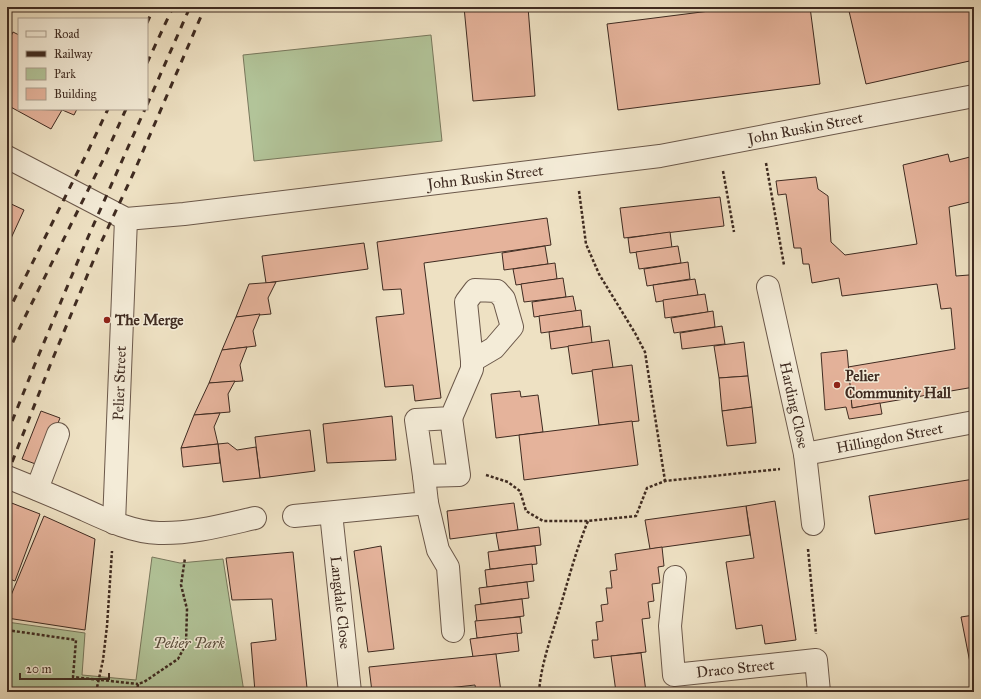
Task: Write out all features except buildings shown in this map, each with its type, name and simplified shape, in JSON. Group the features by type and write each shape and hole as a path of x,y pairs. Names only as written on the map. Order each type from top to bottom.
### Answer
{"street":[{"name":"John Ruskin Street","path":"126,219 184,214 575,165 660,156 974,96"},
{"path":"7,157 126,219"},
{"name":"Pelier Street","path":"114,523 126,219"},
{"name":"Harding Close","path":"768,287 805,460 813,524"},
{"path":"424,476 459,475 451,418 472,369 472,361"},
{"path":"451,418 416,420 424,476 426,503 438,550 448,566 453,631"},
{"name":"Hillingdon Street","path":"805,460 974,422"},
{"path":"37,489 58,434"},
{"path":"7,477 114,523 146,532 160,533 187,531 222,526 255,518"},
{"path":"294,516 426,503"},
{"name":"Langdale Close","path":"331,512 350,692"},
{"name":"Draco Street","path":"675,577 670,626 674,675 816,660"},
{"path":"816,660 820,692"}],"path":[{"path":"762,136 784,269 768,287"},
{"path":"719,145 734,232"},
{"path":"575,165 586,244 599,274 645,352 665,481"},
{"path":"459,475 485,475 508,482 520,491 526,511 543,521 588,521 636,516 647,488 665,481 805,460"},
{"path":"539,692 540,677 547,649 580,542 588,521"},
{"path":"96,692 103,660 107,626 114,523"},
{"path":"813,524 808,544 817,638 816,660"},
{"path":"7,630 76,640 73,677 138,684 144,682 178,659 186,644 187,610 181,585 187,531"},
{"path":"137,692 138,684"}],"green space":[{"path":"431,35 442,141 254,161 243,55"},
{"name":"Pelier Park","path":"152,557 180,563 223,559 244,692 7,692 7,622 85,633 82,675 136,680"}],"railway":[{"path":"148,21 154,7"},
{"path":"148,61 173,7"},
{"path":"148,103 190,7"},
{"path":"7,475 99,247 134,172 205,7"},
{"path":"7,314 108,110"},
{"path":"7,355 105,156 126,110"},
{"path":"7,434 85,244 145,110"}],"place":[{"name":"The Merge","path":"107,320"},
{"name":"Pelier Community Hall","path":"837,385"}]}
